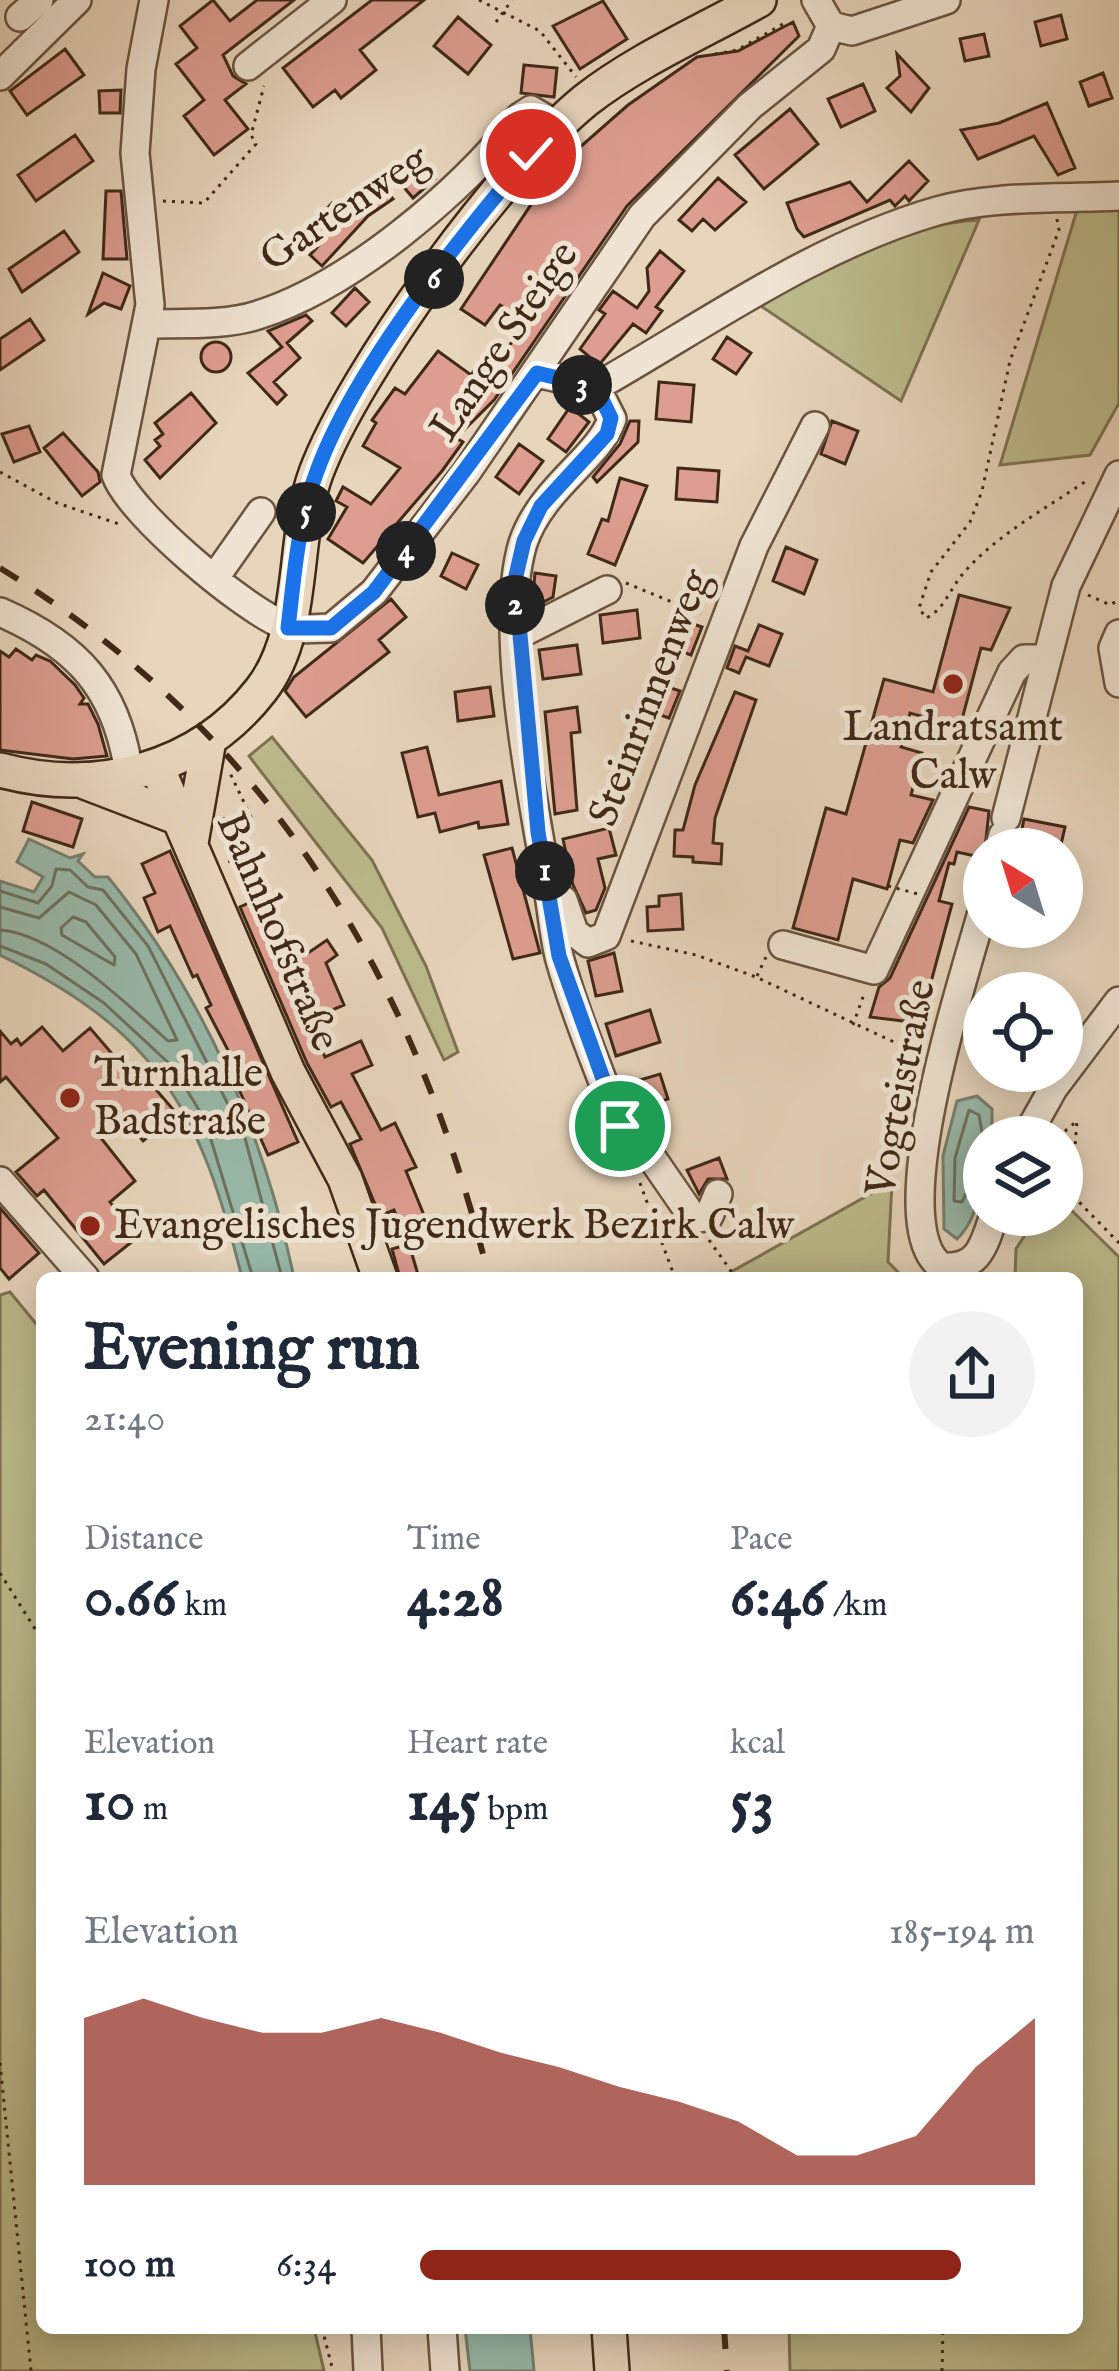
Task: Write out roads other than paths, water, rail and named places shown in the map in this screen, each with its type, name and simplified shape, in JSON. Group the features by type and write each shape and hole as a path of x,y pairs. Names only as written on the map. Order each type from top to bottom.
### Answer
{"main road":[{"path":"0,770 84,782 196,829 214,748 264,686 288,628 310,493 329,445 437,274 558,126 586,100 771,12"},
{"path":"84,782 214,748"},
{"name":"Bahnhofstraße","path":"143,770 196,829 214,900 288,1072 345,1179 378,1272"},
{"path":"609,2334 612,2371"}],"street":[{"path":"0,76 77,0"},
{"path":"154,0 141,70 135,153 151,305 116,475 136,507 260,613 288,628"},
{"path":"256,76 332,0"},
{"path":"816,0 831,26 852,31 946,0"},
{"name":"Lange Steige","path":"288,628 331,628 374,592 537,373 642,217 764,92 821,49 831,26"},
{"name":"Gartenweg","path":"147,324 253,317 291,302 327,283 452,189 531,110 558,126"},
{"path":"537,373 596,387 768,284 846,245 940,210 1119,196"},
{"path":"596,387 611,418 607,434 566,472 524,541 515,580 516,636 538,832 559,956 631,1158"},
{"name":"Steinrinnenweg","path":"538,832 550,840 574,932 588,943 606,936 754,546 815,426"},
{"path":"1004,828 1043,659 1066,586 1116,479"},
{"path":"216,576 262,512"},
{"path":"516,636 607,590"},
{"path":"0,612 56,645 97,680 143,770"},
{"path":"1119,634 1113,648 1119,683"},
{"path":"783,945 874,970 1012,671 1024,659 1043,659"},
{"name":"Vogteistraße","path":"973,948 943,1059 920,1187 919,1229 929,1256 942,1267 970,1264 994,1236"},
{"path":"1038,1116 1119,1001"},
{"path":"620,1126 654,1161 694,1219 709,1216 718,1194"},
{"path":"0,1181 81,1272"},
{"path":"366,2334 368,2371"},
{"path":"442,2334 445,2371"}],"water":[{"path":"29,839 70,858 83,854 78,861 95,877 108,877 142,922 225,1066 266,1170 293,1272 240,1272 209,1168 165,1083 136,1047 99,1015 0,955 0,881 34,892 43,877 17,862"},
{"path":"977,1096 992,1109 992,1116 963,1116 963,1232 957,1239 944,1229 943,1156 957,1101"},
{"path":"466,2334 531,2334 534,2371 470,2371"}],"railway":[{"path":"0,568 95,633 179,706 253,785 317,872 373,964 419,1063 458,1168 487,1272"},
{"path":"724,2334 727,2371"}],"place":[{"name":"Landratsamt Calw","path":"953,684"},
{"name":"Turnhalle Badstraße","path":"70,1098"},
{"name":"Evangelisches Jugendwerk Bezirk Calw","path":"90,1226"}]}
